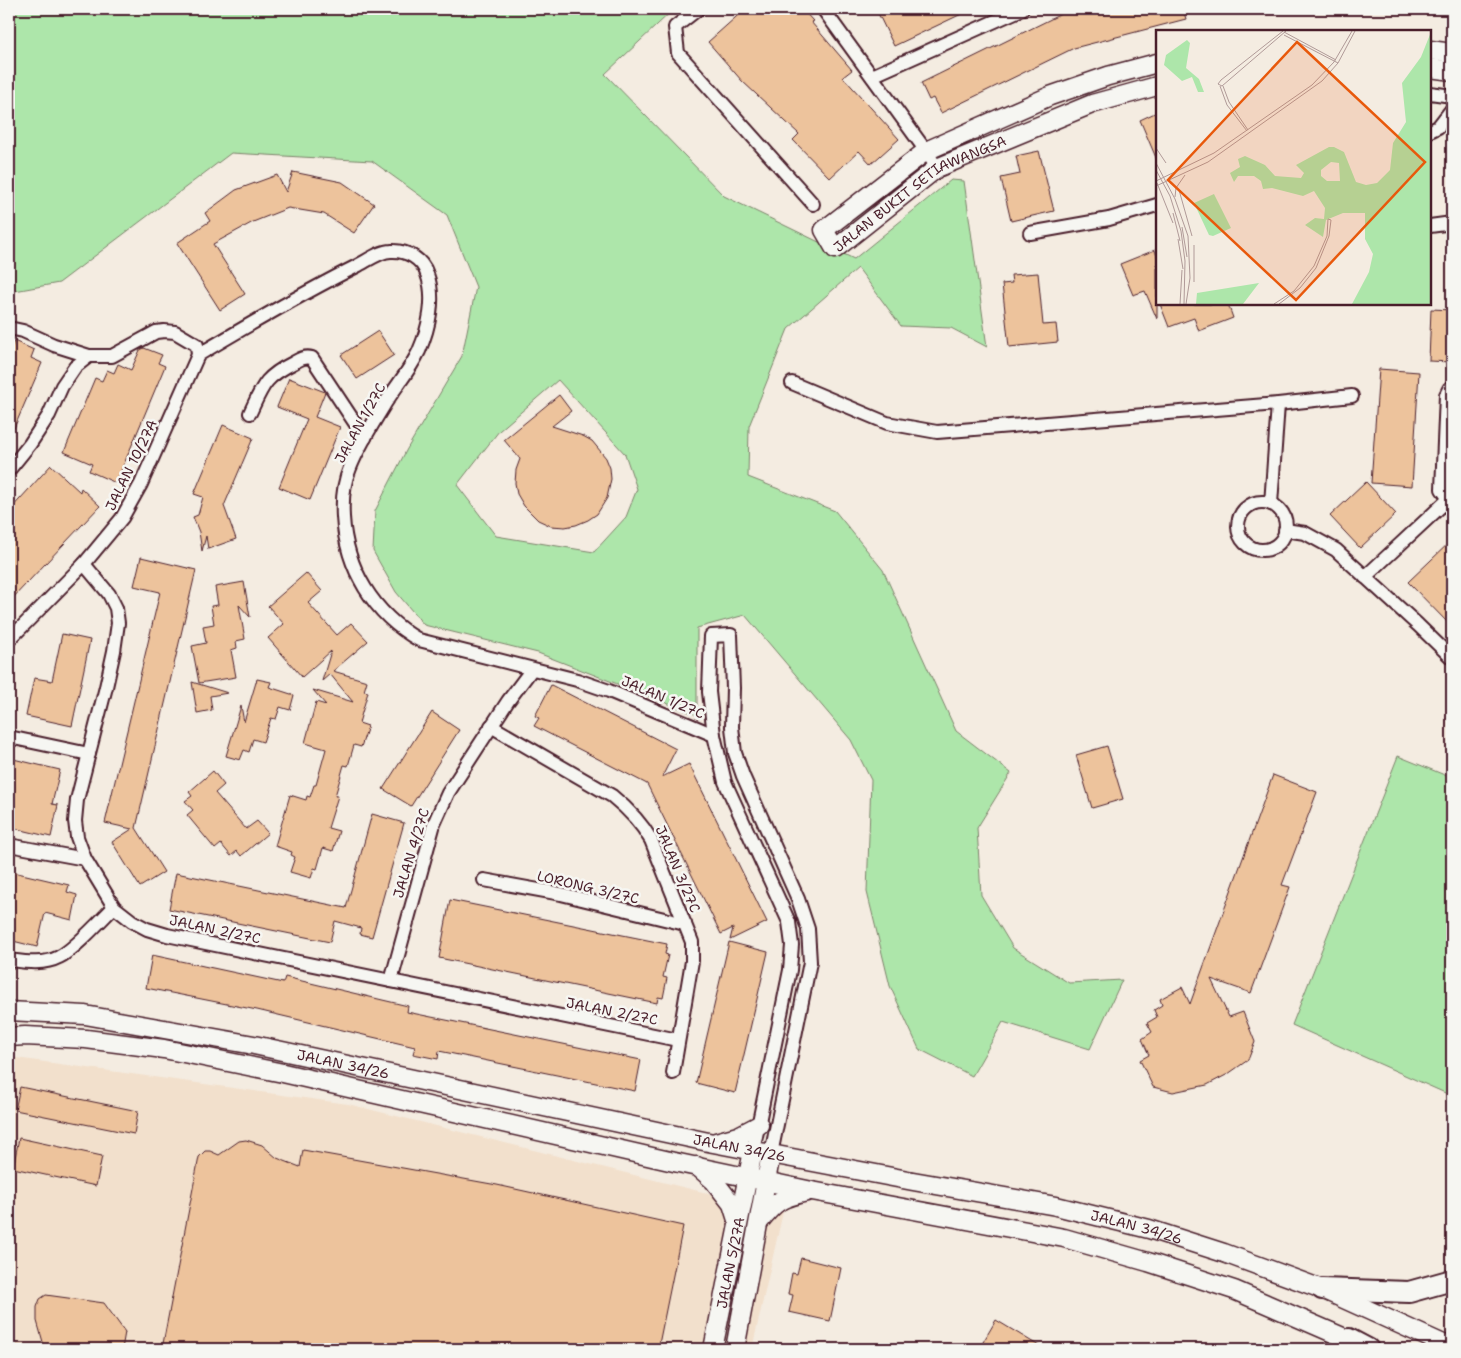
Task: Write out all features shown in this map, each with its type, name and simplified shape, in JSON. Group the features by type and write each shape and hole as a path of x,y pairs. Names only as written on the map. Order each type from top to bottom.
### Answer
{"main road":[{"path":"1431,50 1452,53"},
{"name":"JALAN BUKIT SETIAWANGSA","path":"1156,64 1108,76 1050,96 926,151 824,230 836,249 937,168 1092,104 1156,86"},
{"path":"1431,68 1452,71"},
{"name":"JALAN 34/26","path":"9,1011 20,1010 85,1015 254,1045 713,1143 1056,1206 1149,1229 1224,1253 1322,1289 1452,1348"},
{"name":"JALAN 34/26","path":"9,1037 86,1039 164,1050 283,1073 812,1191 1064,1238 1148,1262 1234,1290 1349,1338"},
{"path":"713,1143 738,1136 759,1125"},
{"name":"JALAN 5/27A","path":"713,1349 753,1150"},
{"name":"JALAN 5/27A","path":"735,1349 771,1154"},
{"path":"697,1166 714,1181 732,1204 738,1225"},
{"path":"759,1222 775,1203 788,1196 812,1191"},
{"path":"1322,1289 1409,1292 1452,1280"},
{"path":"1349,1338 1369,1349"}],"street":[{"path":"698,9 676,28 678,53 813,204"},
{"path":"823,9 937,168"},
{"path":"872,76 1022,9"},
{"path":"1431,93 1452,96"},
{"path":"1431,130 1438,127 1452,109"},
{"path":"1030,233 1109,219 1156,205"},
{"path":"1431,226 1452,224"},
{"name":"JALAN 1/27C","path":"198,355 316,288 389,251 402,252 414,257 424,267 430,282 431,301 428,324 420,349 410,369 387,401 365,438 350,468 344,486 344,529 349,556 356,573 370,596 380,610 402,631 419,640 577,680 609,690 714,735"},
{"path":"9,328 23,331 54,345 89,356 112,356 156,332 175,332 197,345 198,355"},
{"name":"JALAN 10/27A","path":"9,640 84,564 107,538 132,503 198,355"},
{"path":"9,470 30,444 49,415 62,386 75,367 89,356"},
{"path":"250,413 266,380 278,371 308,357 312,358 365,438"},
{"path":"792,383 887,422 937,432 1278,404 1352,396"},
{"path":"1365,577 1451,497 1442,489 1446,395 1452,387"},
{"path":"1271,504 1278,404"},
{"path":"1263,502 1271,504 1282,514 1286,530 1279,542 1273,547 1264,550 1252,548 1243,540 1238,531 1239,518 1250,505 1263,502"},
{"path":"1286,530 1305,533 1336,550 1452,658"},
{"name":"JALAN 2/27C","path":"84,564 109,594 116,608 118,623 114,651 77,800 75,821 77,837 85,859 114,908 147,929 167,936 678,1040"},
{"name":"JALAN 1/27C","path":"753,1150 790,970 792,945 788,922 725,782 714,735 709,692 711,636 731,635 732,726 735,753 743,776 798,899 808,930 810,962 771,1154"},
{"name":"JALAN 4/27C","path":"391,981 434,824 448,793 491,726 532,669"},
{"name":"JALAN 3/27C","path":"491,726 612,796 630,810 642,824 651,840 692,942 692,961 672,1073"},
{"path":"9,737 89,754"},
{"path":"9,845 85,859"},
{"name":"LORONG 3/27C","path":"484,880 560,894 685,924"},
{"path":"9,960 30,962 46,961 59,957 114,908"}],"shaded area":[{"path":"9,1058 348,1104 783,1212 752,1349 9,1349"}],"green space":[{"path":"9,9 674,9 605,74 724,196 854,259 951,180 964,181 987,347 951,328 901,326 858,268 788,329 749,426 748,477 835,511 883,570 956,731 1011,773 977,828 981,895 1013,948 1069,983 1122,980 1090,1049 1003,1022 972,1076 919,1049 890,986 867,892 871,780 851,740 745,615 697,628 697,715 538,653 424,625 396,592 373,551 375,511 407,449 462,356 476,287 447,215 372,161 231,153 59,283 9,292","holes":["558,380 625,454 637,489 626,517 594,552 496,536 457,485 499,431"]},
{"path":"1398,756 1452,778 1452,1096 1292,1025"}],"building":[{"path":"745,9 802,9 852,70 843,77 899,139 871,164 859,151 830,178 793,140 799,134 742,81 708,42"},
{"path":"876,9 972,9 894,46"},
{"path":"1062,9 1183,9 1186,19 1074,48 941,113 933,98 929,100 921,83 1063,13"},
{"path":"1156,112 1156,158 1140,120"},
{"path":"1039,151 1054,211 1011,221 1001,178 1020,174 1016,156"},
{"path":"293,172 342,182 374,204 354,233 324,214 288,208 253,222 213,244 245,294 220,310 177,243 210,221 205,213 236,190 277,175 286,192"},
{"path":"1155,250 1157,319 1145,291 1133,295 1120,264"},
{"path":"1038,273 1043,325 1056,324 1058,342 1009,347 1002,284 1012,283 1011,275"},
{"path":"1160,305 1228,305 1233,318 1199,331 1194,318 1169,327"},
{"path":"1431,309 1452,310 1452,362 1429,361"},
{"path":"378,331 394,355 357,379 341,355"},
{"path":"14,341 34,350 31,358 42,363 9,440 9,354"},
{"path":"144,348 162,355 158,363 165,366 116,483 89,471 92,464 64,452 95,378 102,381 107,370 114,373 118,364 131,370 140,350"},
{"path":"1379,369 1419,372 1412,486 1371,483"},
{"path":"289,378 325,392 315,417 340,427 310,500 279,487 307,419 277,407"},
{"path":"559,395 571,411 552,426 583,436 592,441 606,458 610,468 611,479 607,498 597,514 576,525 565,527 551,526 538,520 524,506 517,494 515,483 516,470 520,459 504,440"},
{"path":"223,425 253,438 224,506 236,539 208,549 206,536 202,551 199,532 193,517 198,515 203,497 194,494"},
{"path":"51,465 80,492 81,488 100,506 9,602 9,511"},
{"path":"1366,482 1396,514 1360,548 1330,516"},
{"path":"1452,540 1452,627 1408,582"},
{"path":"141,557 196,570 136,828 164,872 140,887 112,842 132,829 105,823 160,592 134,586"},
{"path":"306,573 322,591 308,603 337,635 351,623 368,641 333,671 367,681 364,691 368,692 359,723 368,726 361,747 354,745 348,766 344,765 335,796 338,796 328,828 339,831 333,851 323,848 317,869 314,868 311,878 290,872 295,857 291,855 292,852 275,846 290,795 306,800 307,796 310,797 314,785 316,785 326,749 305,743 316,702 326,705 313,690 353,702 330,674 322,681 331,651 302,677 268,638 284,624 268,606"},
{"path":"244,582 250,617 239,605 245,639 236,641 237,648 231,650 236,677 199,683 192,646 206,643 203,626 214,624 211,606 218,605 215,587"},
{"path":"62,634 90,640 72,726 26,716 34,678 52,681"},
{"path":"257,679 271,682 269,687 294,695 290,710 280,707 276,719 271,718 263,742 253,739 249,752 244,750 240,760 226,756 241,706 244,722"},
{"path":"192,682 228,693 210,696 212,710 197,713"},
{"path":"551,685 676,749 662,777 689,764 767,922 730,940 733,928 721,934 647,784 534,726 539,718 535,716"},
{"path":"432,712 459,730 411,806 383,789"},
{"path":"1107,746 1123,799 1092,808 1076,755"},
{"path":"9,758 60,770 52,804 58,805 51,837 9,827"},
{"path":"213,771 224,785 215,793 246,829 257,821 268,833 241,856 237,851 231,856 221,844 215,849 187,815 193,810 185,801 192,796 189,792"},
{"path":"1273,775 1317,792 1282,885 1290,887 1251,993 1211,979 1229,1017 1243,1012 1255,1042 1248,1060 1228,1074 1207,1085 1173,1092 1153,1087 1140,1060 1149,1055 1142,1039 1152,1032 1147,1023 1157,1017 1154,1010 1162,1005 1160,999 1182,987 1190,1004"},
{"path":"372,814 404,823 372,937 360,934 361,928 335,921 330,942 169,909 176,873 346,908"},
{"path":"9,871 69,885 67,892 77,895 72,920 45,913 37,947 9,940"},
{"path":"450,900 667,944 665,954 668,955 663,977 667,978 663,998 658,997 657,1003 439,958"},
{"path":"729,942 768,952 735,1093 696,1083"},
{"path":"152,955 283,983 285,977 408,1006 407,1012 641,1060 635,1091 439,1051 438,1059 413,1054 415,1047 257,1010 146,988"},
{"path":"20,1087 138,1111 134,1134 15,1110"},
{"path":"19,1138 102,1156 96,1186 13,1168"},
{"path":"246,1140 262,1145 277,1158 300,1167 303,1150 497,1185 683,1226 658,1349 162,1349 199,1157 205,1151 219,1155 239,1141"},
{"path":"801,1258 841,1268 830,1321 789,1312 793,1295 788,1294 792,1273 797,1274"},
{"path":"46,1295 104,1303 125,1332 122,1349 45,1349 37,1321 37,1307 40,1299"},
{"path":"996,1320 1044,1349 979,1349"}]}
